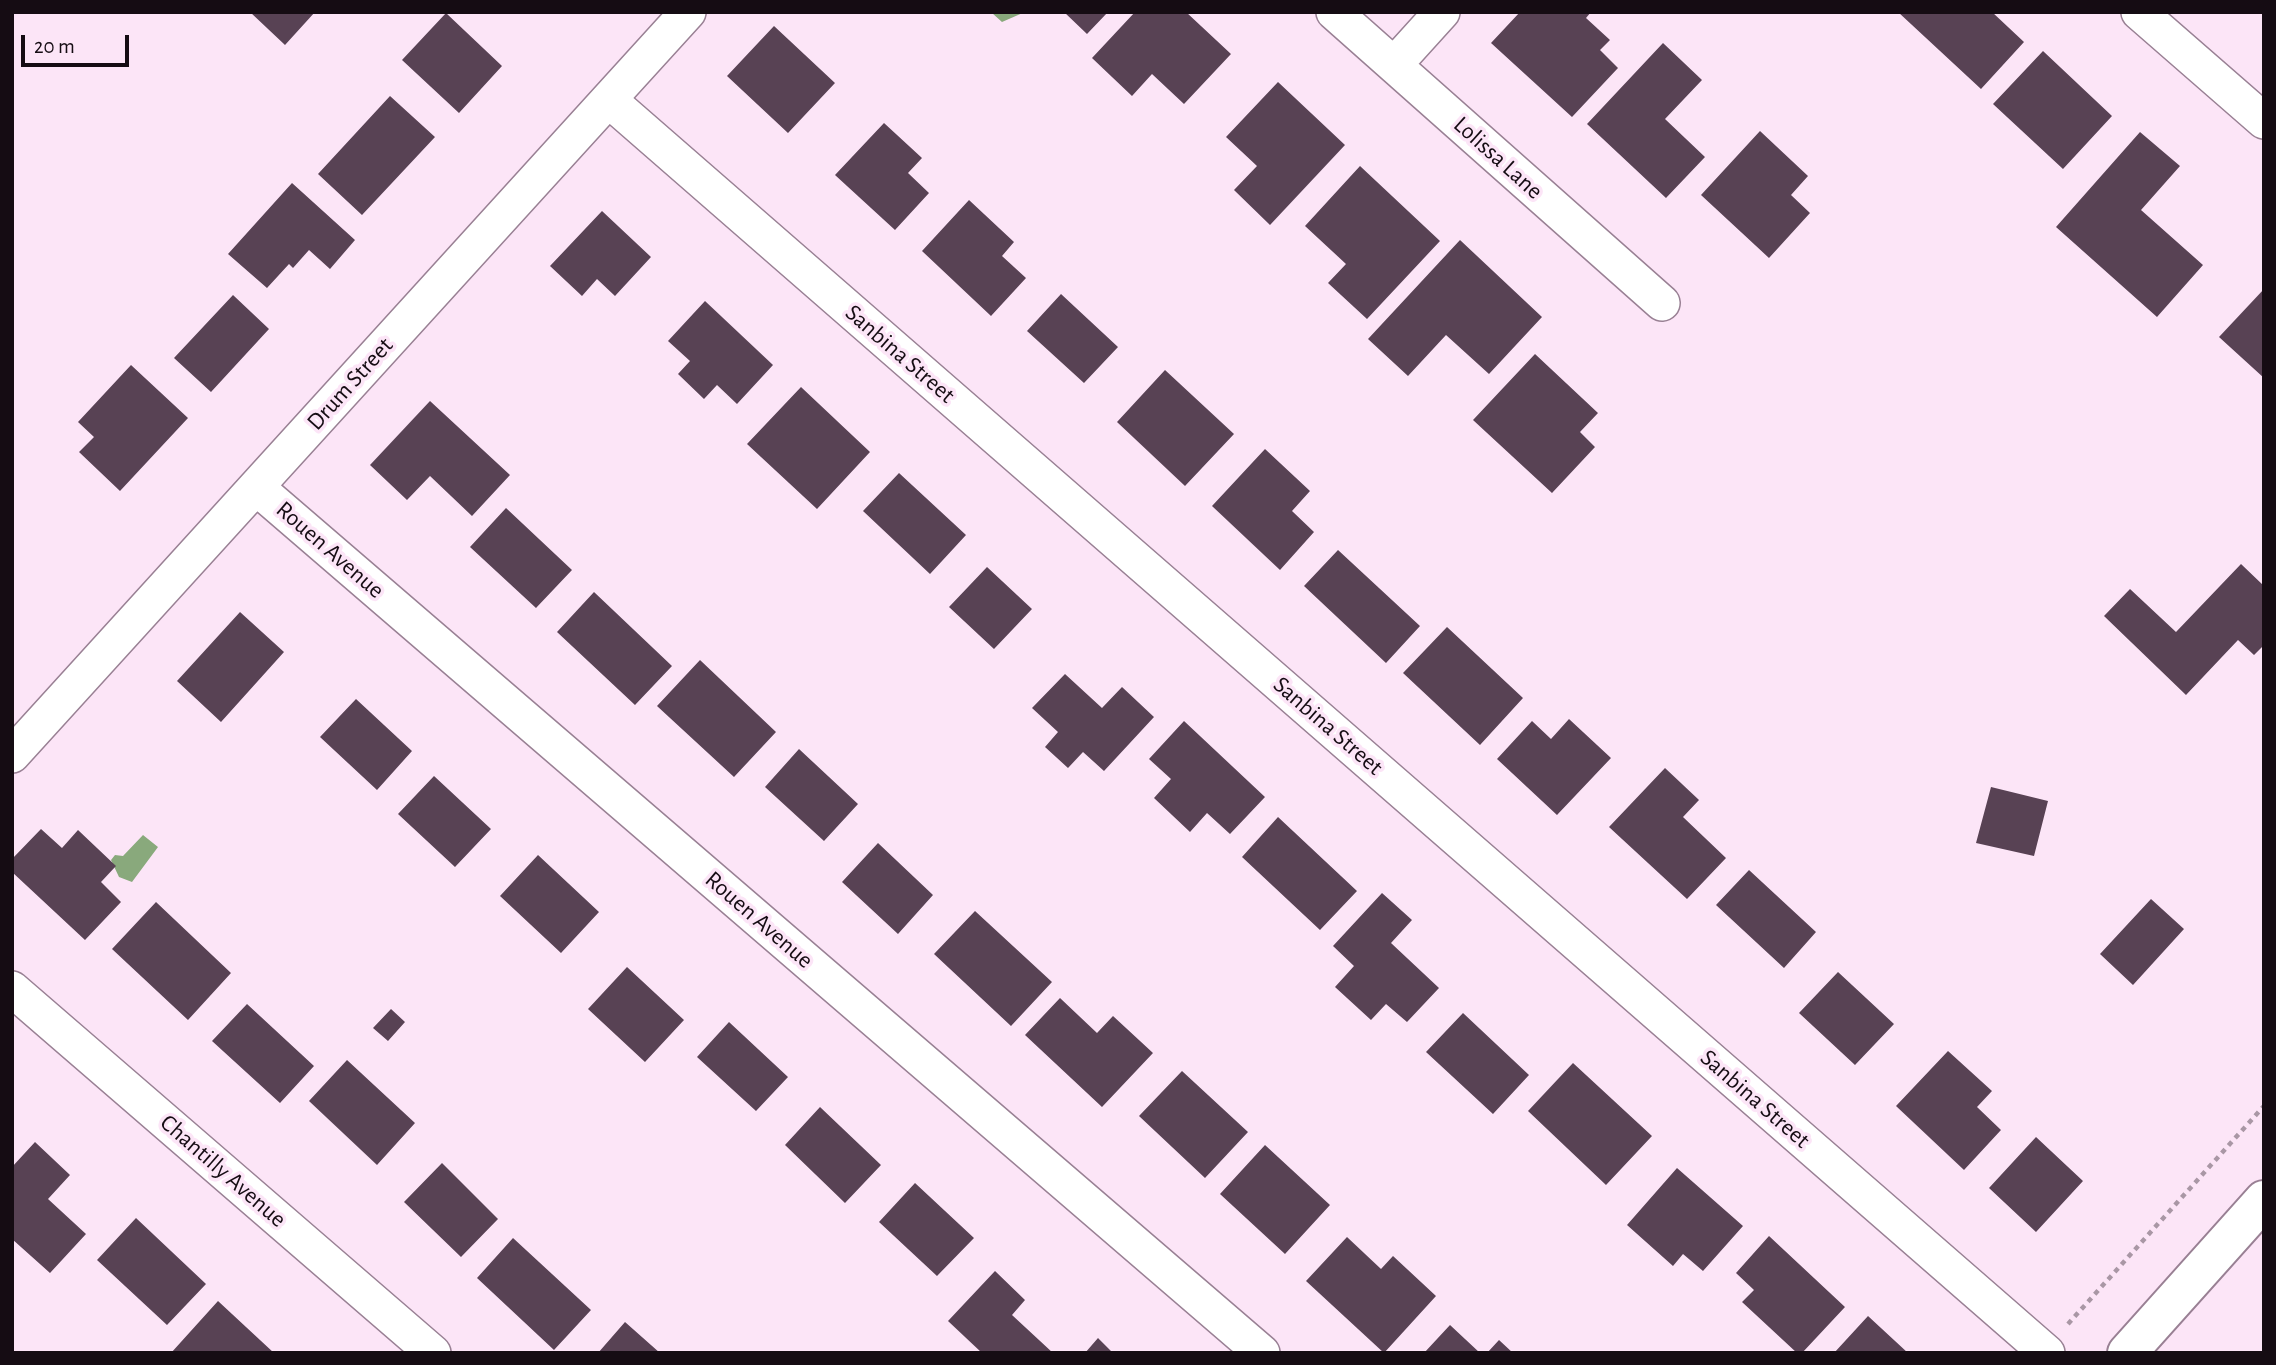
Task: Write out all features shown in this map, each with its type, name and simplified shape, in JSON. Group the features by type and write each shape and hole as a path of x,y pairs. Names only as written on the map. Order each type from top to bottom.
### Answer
{"main road":[{"path":"2127,1353 2264,1200"}],"street":[{"name":"Drum Street","path":"12,755 688,12"},
{"name":"Lolissa Lane","path":"1334,12 1662,303"},
{"path":"1394,65 1442,12"},
{"path":"2144,14 2264,121"},
{"name":"Sanbina Street","path":"609,100 2047,1353"},
{"name":"Rouen Avenue","path":"256,487 1262,1353"},
{"name":"Chantilly Avenue","path":"12,989 433,1353"}],"path":[{"path":"2067,1324 2264,1106"}],"shaded area":[{"path":"992,12 1025,12 1002,22 992,13"},
{"path":"143,835 158,847 132,882 119,877 111,860 115,855 123,856"}],"building":[{"path":"250,12 315,12 285,45"},
{"path":"1064,12 1108,12 1087,34"},
{"path":"1135,12 1186,12 1231,54 1184,104 1152,74 1132,96 1092,58"},
{"path":"1520,12 1591,12 1586,18 1610,40 1600,50 1618,68 1572,117 1491,43"},
{"path":"1898,12 1992,12 2024,42 1981,89"},
{"path":"446,13 502,66 459,113 402,60"},
{"path":"774,26 835,83 788,133 727,76"},
{"path":"1663,43 1702,80 1665,119 1705,157 1666,198 1587,124"},
{"path":"2043,51 2112,116 2063,169 1993,104"},
{"path":"1278,82 1345,145 1270,225 1234,190 1257,166 1226,137"},
{"path":"390,96 435,137 362,215 318,174"},
{"path":"884,123 922,158 908,173 929,193 895,230 835,175"},
{"path":"1760,131 1808,176 1791,195 1810,213 1769,258 1701,195"},
{"path":"2140,132 2180,166 2141,210 2203,265 2157,317 2056,227"},
{"path":"1360,166 1440,241 1367,319 1328,283 1346,264 1305,226"},
{"path":"292,183 355,240 330,269 309,250 293,268 289,264 267,288 228,254"},
{"path":"969,200 1014,242 1002,256 1026,278 991,316 922,251"},
{"path":"602,211 651,257 615,296 597,279 582,296 550,266"},
{"path":"1460,240 1542,317 1489,374 1446,335 1408,376 1368,339"},
{"path":"2264,289 2264,378 2219,337"},
{"path":"1061,294 1118,347 1084,383 1027,331"},
{"path":"233,295 269,329 211,392 174,358"},
{"path":"705,301 773,365 737,404 717,385 704,399 678,374 690,361 668,341"},
{"path":"1535,354 1598,413 1580,432 1595,447 1552,493 1473,420"},
{"path":"131,365 188,418 120,491 79,452 94,437 78,422"},
{"path":"1165,370 1234,434 1185,486 1117,422"},
{"path":"801,387 870,452 817,509 747,444"},
{"path":"430,401 510,475 472,516 430,476 407,500 370,465"},
{"path":"1265,449 1310,491 1292,511 1314,532 1280,570 1212,506"},
{"path":"899,473 966,535 930,574 863,511"},
{"path":"506,508 572,570 536,608 470,547"},
{"path":"1338,550 1420,626 1386,663 1304,586"},
{"path":"2241,564 2264,586 2264,645 2254,655 2238,640 2186,695 2104,616 2130,589 2176,632"},
{"path":"987,567 1032,609 994,649 949,607"},
{"path":"594,592 672,666 635,705 557,632"},
{"path":"240,612 284,652 221,722 177,681"},
{"path":"1447,627 1523,698 1480,745 1403,673"},
{"path":"700,660 776,732 734,777 657,706"},
{"path":"1065,674 1102,708 1122,687 1154,717 1104,771 1083,752 1068,768 1045,747 1058,732 1032,708"},
{"path":"356,699 412,751 377,790 320,737"},
{"path":"1569,719 1611,758 1557,815 1497,759 1532,721 1551,739"},
{"path":"1184,721 1265,797 1230,834 1207,813 1190,832 1154,798 1171,779 1149,759"},
{"path":"799,749 858,804 824,841 765,787"},
{"path":"1665,768 1699,800 1683,817 1726,858 1687,899 1609,827"},
{"path":"434,776 491,829 455,867 398,814"},
{"path":"1991,787 2048,801 2034,856 1976,843"},
{"path":"1278,817 1357,891 1320,930 1242,857"},
{"path":"41,829 62,848 78,830 116,866 101,882 121,902 85,940 12,872 12,859"},
{"path":"878,843 933,895 898,934 842,882"},
{"path":"538,855 599,912 561,953 500,896"},
{"path":"1749,870 1816,932 1784,968 1716,905"},
{"path":"1382,893 1412,920 1391,943 1439,988 1407,1022 1386,1004 1371,1020 1335,987 1354,966 1333,946"},
{"path":"2151,899 2184,929 2133,985 2100,954"},
{"path":"156,902 231,973 188,1020 112,949"},
{"path":"975,911 1052,982 1011,1026 934,954"},
{"path":"627,967 684,1020 645,1062 588,1009"},
{"path":"1838,972 1894,1024 1855,1065 1799,1013"},
{"path":"1060,998 1097,1033 1113,1016 1153,1053 1102,1107 1025,1035"},
{"path":"247,1004 314,1066 280,1103 212,1041"},
{"path":"391,1009 405,1022 388,1041 373,1028"},
{"path":"1463,1013 1529,1075 1493,1114 1426,1052"},
{"path":"729,1022 788,1077 756,1111 697,1057"},
{"path":"1948,1051 1992,1091 1977,1107 2001,1130 1964,1170 1896,1106"},
{"path":"347,1060 415,1123 377,1165 309,1101"},
{"path":"1573,1063 1652,1136 1606,1185 1528,1111"},
{"path":"1182,1071 1248,1132 1205,1178 1139,1116"},
{"path":"820,1107 881,1165 845,1203 785,1145"},
{"path":"2036,1137 2083,1181 2036,1232 1989,1188"},
{"path":"35,1142 70,1175 48,1199 86,1234 50,1273 12,1239 12,1167"},
{"path":"1265,1145 1330,1205 1285,1254 1220,1194"},
{"path":"442,1163 498,1219 461,1257 404,1202"},
{"path":"1677,1168 1743,1226 1703,1271 1683,1254 1673,1266 1627,1225"},
{"path":"915,1183 974,1238 937,1276 879,1222"},
{"path":"136,1218 206,1284 167,1325 97,1260"},
{"path":"1769,1236 1845,1307 1802,1353 1797,1353 1742,1302 1754,1290 1736,1273"},
{"path":"1347,1237 1381,1269 1393,1256 1436,1296 1384,1353 1306,1281"},
{"path":"513,1238 591,1310 554,1350 477,1278"},
{"path":"995,1271 1025,1300 1012,1315 1053,1353 982,1353 948,1321"},
{"path":"218,1301 274,1353 171,1353"},
{"path":"1868,1316 1908,1353 1834,1353"},
{"path":"625,1322 660,1353 598,1353"},
{"path":"1450,1325 1480,1353 1424,1353"},
{"path":"1098,1338 1113,1353 1085,1353"},
{"path":"1499,1340 1513,1353 1487,1353"}]}
